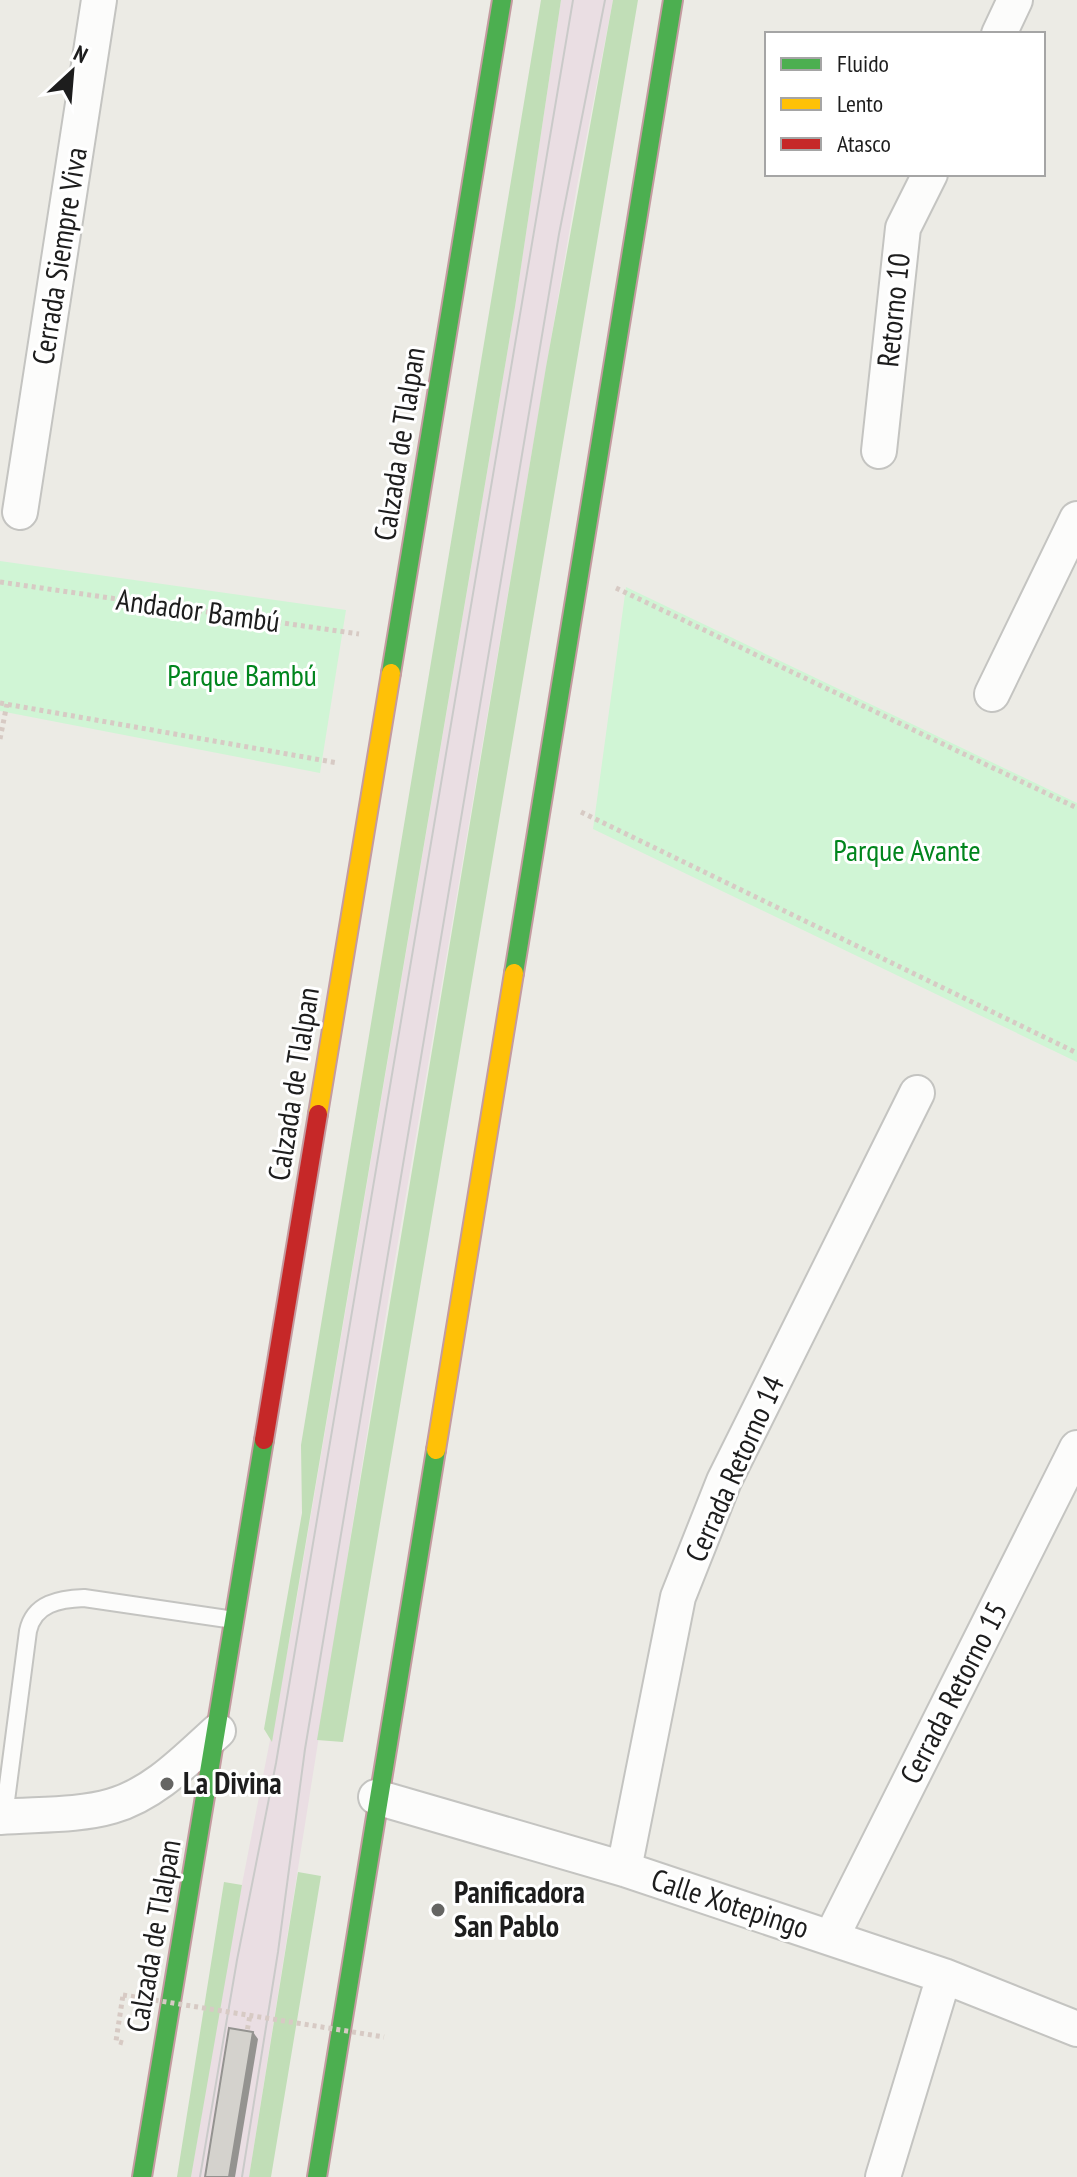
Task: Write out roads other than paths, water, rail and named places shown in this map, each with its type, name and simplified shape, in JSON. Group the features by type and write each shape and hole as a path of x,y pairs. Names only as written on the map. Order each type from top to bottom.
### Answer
{"highway":[{"name":"Calzada de Tlalpan","path":"142,2177 502,0"},
{"path":"317,2177 376,1797 673,0"}],"street":[{"name":"Cerrada Siempre Viva","path":"20,512 99,0"},
{"path":"1000,32 1015,0"},
{"name":"Retorno 10","path":"879,451 903,228 929,176"},
{"path":"992,694 1077,519"},
{"name":"Cerrada Retorno 14","path":"624,1869 678,1597 724,1481 917,1093"},
{"name":"Cerrada Retorno 15","path":"831,1938 1077,1448"},
{"path":"2,1816 109,1807 129,1800 182,1763 218,1731"},
{"name":"Calle Xotepingo","path":"376,1797 624,1869 944,1976 1076,2026"},
{"path":"883,2177 944,1976"}],"lane":[{"path":"2,1816 28,1631 30,1621 42,1608 62,1599 84,1598 236,1620"}],"tram line":[{"path":"200,2177 237,1960 276,1763 573,0"},
{"path":"242,2177 278,1952 305,1749 559,234 605,0"}],"place":[{"name":"La Divina","path":"167,1784"},
{"name":"Panificadora San Pablo","path":"438,1910"}],"park label":[{"name":"Parque Bambú","path":"242,676"},
{"name":"Parque Avante","path":"907,851"}]}
